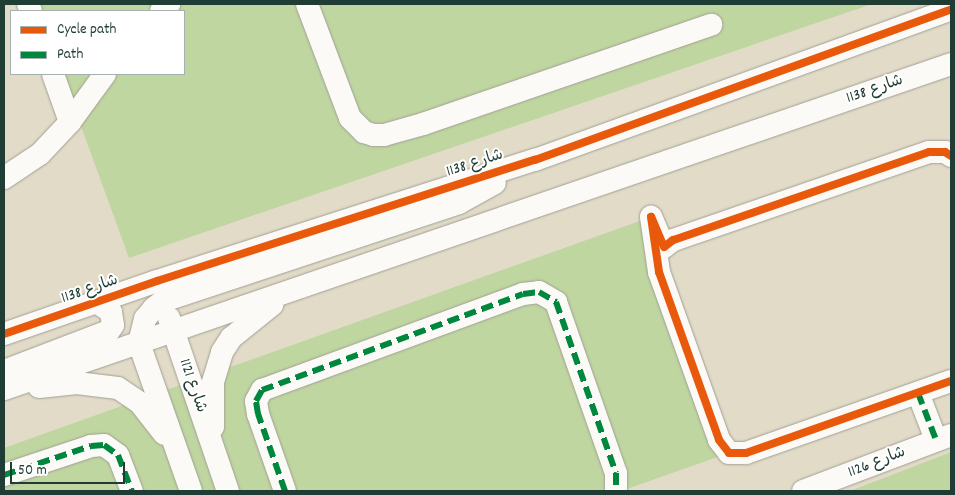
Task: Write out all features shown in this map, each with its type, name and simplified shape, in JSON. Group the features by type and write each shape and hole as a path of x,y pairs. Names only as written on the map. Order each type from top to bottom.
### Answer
{"street":[{"path":"307,4 343,104 348,131 354,139 371,147 381,146 423,124 711,24"},
{"name":"شارع 1138","path":"4,334 96,302 160,291 458,203 534,160 951,10"},
{"name":"شارع 1138","path":"4,391 951,64"},
{"path":"53,75 70,122"},
{"path":"4,178 40,154 70,122 104,75"},
{"path":"951,156 945,152 929,152 673,240 664,247 650,217 659,272 719,440 729,452 746,453 951,381"},
{"path":"214,450 213,382 222,352 244,326 295,290"},
{"path":"160,291 145,319 139,343 191,491"},
{"name":"شارع 1121","path":"160,291 228,491"},
{"path":"285,491 258,414 256,401 262,390 523,294 539,292 556,302 616,473 616,491"},
{"path":"4,371 109,331 113,325 111,312 96,302"},
{"path":"4,391 77,383 118,388 140,403 176,450"},
{"path":"918,393 944,438"},
{"name":"شارع 1126","path":"803,491 832,486 944,438"},
{"path":"4,475 91,446 104,445 118,455 132,491"}],"green space":[{"path":"36,4 872,4 129,258 62,75 185,75 185,10 39,10"},
{"path":"651,217 729,453 621,491 4,491 4,448"},
{"path":"951,452 951,491 850,491"}],"marked path":[{"path":"285,491 258,414 256,401 262,390 523,294 539,292 556,302 616,473 616,491"},
{"path":"918,393 936,440"},
{"path":"4,475 91,446 104,445 118,455 132,491"}],"cycle path":[{"path":"4,334 157,281 535,160 951,9"},
{"path":"951,156 945,152 929,152 673,240 664,247 651,217 659,272 719,440 729,453 746,453 951,381"}]}
